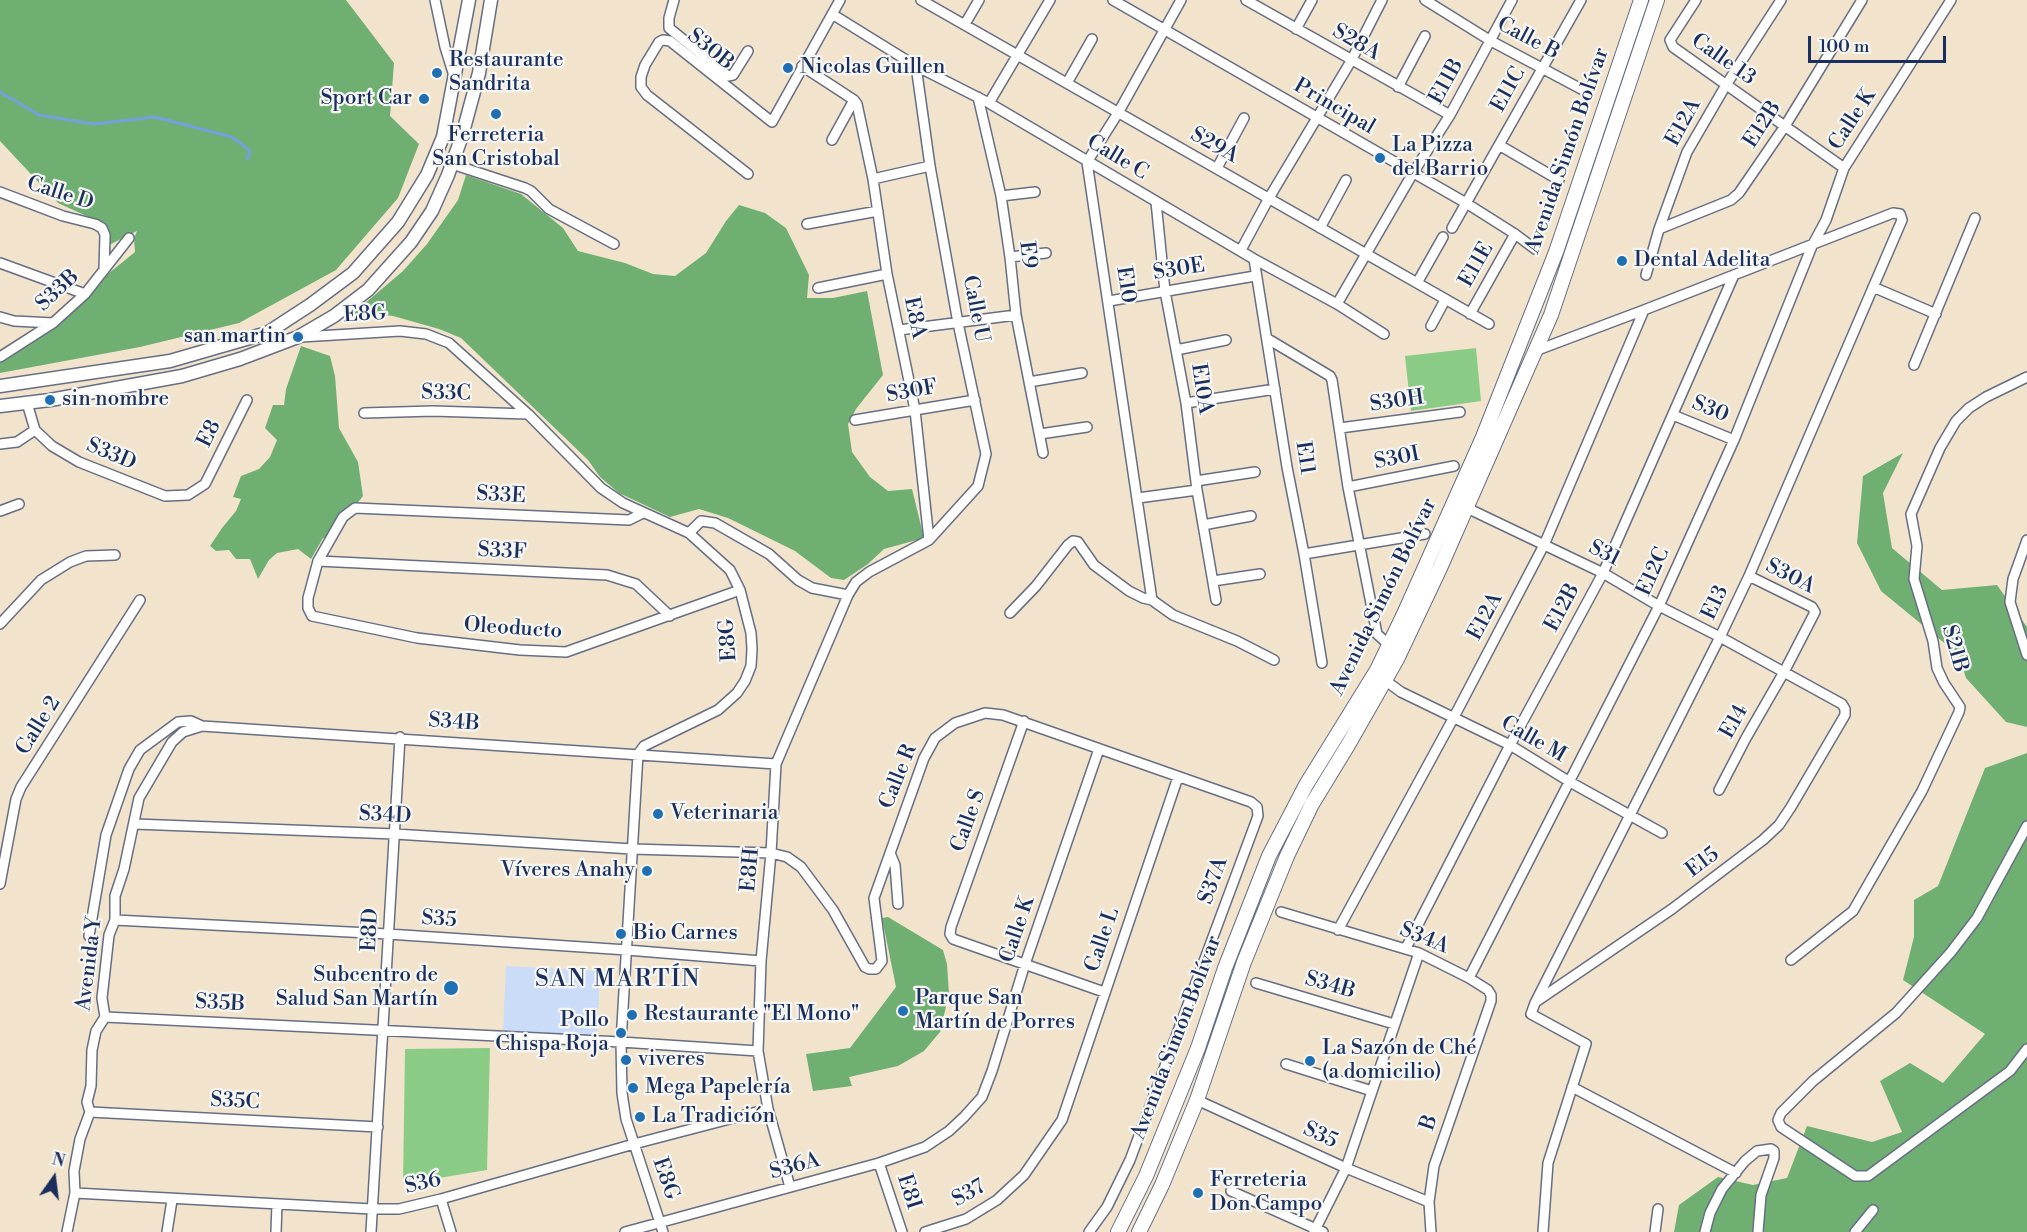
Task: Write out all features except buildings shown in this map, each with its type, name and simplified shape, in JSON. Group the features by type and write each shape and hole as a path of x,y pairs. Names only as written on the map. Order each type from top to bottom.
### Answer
{"highway":[{"name":"Avenida Simón Bolívar","path":"1118,1232 1146,1176 1198,1048 1225,968 1269,856 1332,740 1371,679 1389,645 1483,437 1557,252 1641,0"},
{"name":"Avenida Simón Bolívar","path":"1139,1232 1162,1185 1197,1100 1244,962 1287,856 1312,804 1386,681 1467,508 1551,315 1657,0"},
{"path":"1645,35 1668,0"}],"main road":[{"path":"0,386 170,361 267,333 353,273 398,222 427,175 443,136 469,0"},
{"path":"0,406 182,376 240,359 298,337 334,316 368,290 411,242 432,211 452,164 479,73 491,0"},
{"path":"93,373 96,392"}],"street":[{"path":"435,0 455,80"},
{"path":"674,0 669,28 729,76 733,75 748,51"},
{"path":"832,140 856,102 802,66 840,0"},
{"name":"S29A","path":"921,0 1489,324"},
{"path":"965,24 979,0"},
{"path":"989,104 1050,0"},
{"name":"Principal","path":"1113,0 1466,203 1535,249"},
{"path":"1087,162 1118,113 1181,0"},
{"name":"S28A","path":"1246,0 1450,115"},
{"path":"1296,29 1312,0"},
{"path":"1241,249 1351,61 1382,0"},
{"name":"Calle B","path":"1425,0 1491,41 1583,90"},
{"name":"E11B","path":"1337,304 1413,173 1450,115 1512,0"},
{"name":"E11C","path":"1452,228 1581,0"},
{"name":"Calle 13","path":"1696,0 1670,40 1670,44 1844,168"},
{"name":"E12A","path":"1646,275 1659,229 1687,152 1726,85 1781,0"},
{"name":"E12B","path":"1659,229 1731,200 1739,193 1785,126 1862,0"},
{"name":"Calle K","path":"1844,168 1951,0"},
{"name":"Calle C","path":"832,14 916,66 978,97 1156,202 1241,249 1254,259 1337,304 1384,334"},
{"path":"1398,87 1425,36"},
{"path":"1067,83 1092,39"},
{"name":"S30B","path":"748,174 647,95 641,87 640,77 645,65 658,42 669,41 772,122 802,66"},
{"name":"Calle U","path":"916,66 930,166 958,323 986,454 984,470 978,486 929,540"},
{"name":"E9","path":"978,97 1001,196 1016,315 1043,453"},
{"name":"E8A","path":"856,102 873,179 886,274 915,410 929,540"},
{"path":"1216,168 1244,118"},
{"path":"1499,145 1559,180"},
{"name":"E10","path":"1087,162 1152,600"},
{"path":"452,164 531,191 549,209 614,244"},
{"path":"873,179 930,166"},
{"name":"E12C","path":"1469,978 1659,606 1734,440 1812,246 1826,220 1844,168"},
{"path":"1320,228 1346,180"},
{"name":"Calle D","path":"0,192 102,228 105,235 104,271"},
{"path":"1001,196 1035,192"},
{"name":"E10A","path":"1156,202 1165,291 1186,403 1196,485 1216,600"},
{"path":"807,224 878,211"},
{"name":"E13","path":"1535,1003 1749,576 1902,220 1900,214 1893,213 1812,246"},
{"path":"1914,365 1975,219"},
{"name":"E11E","path":"1470,314 1515,234"},
{"path":"1417,283 1443,237"},
{"name":"S33B","path":"0,357 53,323 85,294 129,238"},
{"path":"1535,351 1812,246"},
{"path":"1010,257 1046,253"},
{"name":"E11","path":"1254,259 1322,663"},
{"path":"0,263 85,294"},
{"path":"818,288 886,274"},
{"name":"E12B","path":"1406,948 1510,745 1603,573 1734,275"},
{"name":"S30E","path":"1109,301 1256,276"},
{"path":"1874,287 1936,315"},
{"path":"1431,326 1445,300"},
{"name":"E12A","path":"1338,930 1544,545 1644,310"},
{"path":"899,330 1016,315"},
{"path":"0,317 14,321 53,323"},
{"name":"E8G","path":"298,337 400,331 439,338 449,343 528,414 601,488 643,513 689,533 730,570 740,590 751,633 751,666 746,681 729,702 718,710 644,746 638,754 621,1042 622,1093 626,1119 662,1227"},
{"path":"1268,339 1330,376 1332,380 1348,487 1377,634 1389,645"},
{"path":"1176,350 1226,340"},
{"path":"1029,382 1082,373"},
{"name":"S21B","path":"1791,960 1852,911 1922,791 1959,712 1960,706 1937,668 1932,641 1914,579 1917,546 1911,514 1940,448 1956,421 1986,397 2027,377"},
{"path":"1186,403 1275,389"},
{"name":"E8","path":"205,484 247,400"},
{"name":"S30F","path":"855,420 975,400"},
{"path":"0,444 16,442 35,430 27,403"},
{"name":"S33C","path":"364,413 433,411 528,414"},
{"name":"S30H","path":"1340,428 1460,412"},
{"name":"S30","path":"1673,414 1734,440"},
{"path":"1040,434 1087,427"},
{"name":"S33D","path":"35,430 52,446 79,462 165,496 188,495 205,484"},
{"name":"S30I","path":"1348,487 1454,466"},
{"path":"1138,498 1255,472"},
{"path":"0,511 19,504"},
{"name":"S33E","path":"318,561 343,517 355,508 629,520 643,513"},
{"name":"S31","path":"1467,508 1603,573 1659,606 1842,704 1845,709"},
{"path":"1203,525 1251,516"},
{"path":"689,533 701,521 715,523 770,554 798,580 812,588 848,595"},
{"path":"1304,555 1425,534"},
{"name":"E8H","path":"790,1186 768,1109 758,1052 761,961 776,764 848,595 856,582 868,572 929,540"},
{"path":"2027,540 2013,579 2010,602 2027,655"},
{"path":"1010,613 1073,541 1078,542 1094,566 1129,591 1152,600 1173,615 1237,641 1274,660"},
{"path":"0,624 41,580 70,562 86,556 115,555"},
{"name":"Oleoducto","path":"318,561 308,598 308,608 312,616 417,638 520,650 566,652 740,590"},
{"name":"S33F","path":"318,561 607,575 636,584 670,616"},
{"path":"1213,581 1260,574"},
{"name":"S30A","path":"1749,576 1814,609"},
{"name":"Calle 2","path":"0,884 16,799 21,787 140,600"},
{"name":"E14","path":"1719,790 1746,738 1785,672 1815,612 1814,609"},
{"name":"Calle M","path":"1386,681 1401,692 1510,745 1570,782 1662,833"},
{"name":"E15","path":"1535,1003 1672,909 1763,840 1779,825 1845,715 1845,709"},
{"name":"Calle R","path":"771,853 787,857 801,867 833,910 865,967 876,969 882,962 874,898 924,758 935,738 955,723 985,713 1024,721 1251,802 1257,807"},
{"name":"S34B","path":"89,936 106,835 129,769 140,750 178,722 191,721 202,726 400,737 776,764"},
{"name":"Calle S","path":"1024,721 950,934 953,939 1024,964"},
{"name":"Avenida Y","path":"67,1232 75,1193 74,1171 80,1138 90,1112 87,1102 91,1086 92,1050 96,1031 105,1017 102,998 109,934 115,920 115,896 135,824 139,798 172,742 183,732 202,726"},
{"name":"E8D","path":"371,1232 400,737"},
{"name":"Calle K","path":"964,1117 982,1097 992,1071 1024,964 1099,749"},
{"name":"Calle L","path":"1024,1175 1062,1120 1178,777"},
{"name":"S37A","path":"1089,1232 1107,1207 1130,1160 1258,816 1257,807"},
{"name":"S34D","path":"135,824 395,834 632,849 771,853"},
{"path":"2027,826 1977,918 1951,952 1896,1013 1813,1081 1781,1113 1778,1120 1781,1127 1855,1176 1868,1176 2010,1071 2027,1049"},
{"path":"890,853 895,865 898,904"},
{"name":"S34A","path":"1281,912 1419,953 1469,978 1488,990 1491,995"},
{"name":"S35","path":"115,920 388,934 761,961"},
{"path":"1231,1191 1317,1231 1346,1168 1419,953"},
{"path":"1024,964 1104,992"},
{"name":"S34B","path":"1256,983 1394,1024"},
{"name":"B","path":"1431,1232 1429,1202 1434,1166 1491,1001 1491,995"},
{"path":"1535,1003 1531,1014 1586,1044 1548,1163 1543,1232"},
{"name":"S35B","path":"105,1017 621,1042 758,1052"},
{"path":"1286,1064 1372,1091"},
{"path":"1572,1088 1736,1173"},
{"name":"S35","path":"1197,1100 1346,1168 1429,1202"},
{"name":"S36","path":"75,1193 172,1200 399,1209 768,1109"},
{"name":"S35C","path":"90,1112 378,1127"},
{"name":"S36A","path":"625,1232 662,1227 790,1186 925,1147 949,1131 964,1117"},
{"path":"1705,1232 1710,1213 1718,1197 1736,1173 1757,1151 1771,1149 1774,1151 1761,1195 1758,1232"},
{"name":"E8I","path":"879,1162 902,1232"},
{"name":"S37","path":"925,1232 966,1219 997,1200 1024,1175"},
{"path":"441,1199 451,1232"},
{"path":"167,1232 172,1200"},
{"path":"276,1232 277,1204"},
{"path":"1655,1232 1658,1209"},
{"path":"1855,1232 1873,1210"}],"shaded area":[{"path":"506,966 600,971 597,1036 503,1031"}],"green space":[{"path":"0,0 346,0 394,63 390,116 419,144 398,198 336,270 239,323 140,347 0,373 0,361 135,252 134,238 137,231 103,248 104,224 58,203 0,141"},
{"path":"466,175 521,194 563,228 578,251 625,263 653,274 675,276 706,253 739,205 765,213 786,228 809,275 807,298 833,298 867,291 883,375 856,409 848,424 852,452 870,477 888,491 912,489 924,538 884,549 868,564 844,580 831,578 795,551 728,518 699,509 670,517 619,493 600,477 588,460 461,338 393,316 379,314 350,316 403,271 427,244 458,200"},
{"path":"301,346 330,356 335,376 339,428 358,462 363,496 329,539 323,538 311,559 298,549 277,553 269,560 258,579 250,559 236,559 229,550 216,551 210,546 236,511 241,499 233,497 241,476 259,469 270,457 277,440 265,428 273,405 284,405 286,389"},
{"path":"1476,348 1481,401 1411,411 1405,356"},
{"path":"1903,453 1883,493 1892,548 1942,590 1997,585 2027,627 2027,727 2006,722 1966,678 1959,655 1881,591 1857,543 1863,476"},
{"path":"2027,753 2027,1232 1674,1232 1679,1205 1718,1177 1753,1185 1787,1178 1807,1126 1872,1142 1902,1132 1880,1081 1910,1063 1943,1083 1985,1034 1903,980 1914,937 1914,900 1938,886 1985,768"},
{"path":"888,917 943,950 947,964 949,994 940,1032 924,1051 898,1066 849,1077 852,1086 813,1091 806,1054 850,1048 896,987 882,918"},
{"path":"490,1048 487,1170 403,1184 405,1049"}],"waterway":[{"path":"0,92 39,115 94,124 155,117 232,137 250,151 247,159"}],"place":[{"name":"Nicolas Guillen","path":"788,68"},
{"name":"Restaurante Sandrita","path":"437,73"},
{"name":"Sport Car","path":"424,99"},
{"name":"Ferreteria San Cristobal","path":"496,114"},
{"name":"La Pizza del Barrio","path":"1380,158"},
{"name":"Dental Adelita","path":"1622,261"},
{"name":"san martin","path":"298,337"},
{"name":"sin nombre","path":"50,400"},
{"name":"Veterinaria","path":"658,814"},
{"name":"Víveres Anahy","path":"647,871"},
{"name":"Bio Carnes","path":"621,934"},
{"name":"Subcentro de Salud San Martín","path":"451,988"},
{"name":"Parque San Martín de Porres","path":"903,1011"},
{"name":"Restaurante \"El Mono\"","path":"632,1015"},
{"name":"Pollo Chispa Roja","path":"621,1033"},
{"name":"viveres","path":"626,1060"},
{"name":"La Sazón de Ché (a domicilio)","path":"1310,1061"},
{"name":"Mega Papelería","path":"633,1088"},
{"name":"La Tradición","path":"640,1117"},
{"name":"Ferreteria Don Campo","path":"1198,1193"}],"district":[{"name":"SAN MARTÍN","path":"618,980"}]}
